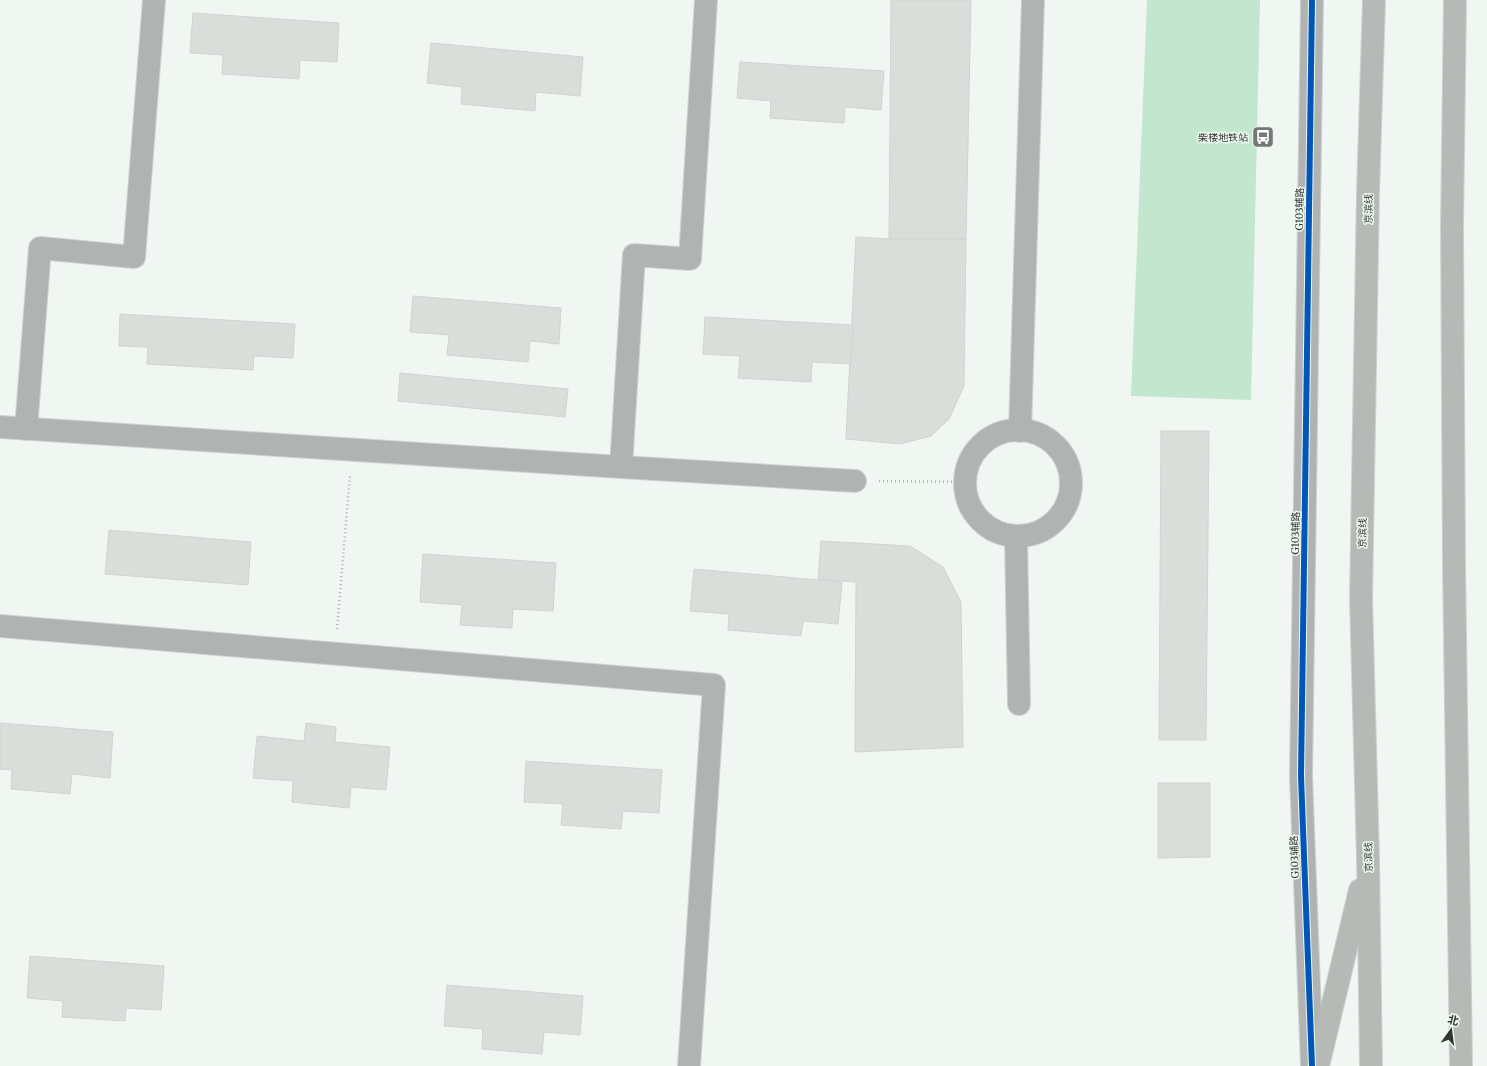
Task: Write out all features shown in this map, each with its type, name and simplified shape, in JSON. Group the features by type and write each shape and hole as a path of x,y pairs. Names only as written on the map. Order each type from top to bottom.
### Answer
{"highway":[{"name":"京滨线","path":"1371,1066 1368,858 1361,598 1368,192 1374,0"},
{"path":"1455,0 1452,227 1453,539 1462,1066"},
{"path":"1318,1066 1368,858"}],"street":[{"path":"26,429 40,248 134,257 154,0"},
{"path":"621,467 634,255 690,259 706,0"},
{"path":"1020,430 1034,0"},
{"name":"G103辅路","path":"1312,0 1301,776 1312,1066"},
{"path":"0,427 621,467 855,480"},
{"path":"1020,430 1038,434 1054,444 1065,458 1071,476 1070,494 1064,512 1051,526 1035,534 1016,537 1000,533 990,528 974,513 967,498 965,482 968,465 976,451 988,439 1004,432 1020,430"},
{"path":"1016,537 1019,704"},
{"path":"0,626 714,685 689,1066"}],"path":[{"path":"335,654 352,450"},
{"path":"855,480 965,482"}],"green space":[{"path":"1147,0 1260,0 1251,400 1131,396"}],"building":[{"path":"891,0 971,0 966,239 889,239"},
{"path":"193,13 339,23 337,62 300,60 299,79 222,74 223,55 190,53"},
{"path":"431,43 583,57 580,96 536,92 535,111 461,104 462,87 427,83"},
{"path":"740,62 884,71 881,110 845,107 844,123 770,118 771,101 737,98"},
{"path":"856,237 889,239 966,239 964,386 949,419 931,436 900,444 846,439"},
{"path":"413,296 561,308 559,344 530,341 528,362 447,355 449,335 410,332"},
{"path":"120,314 295,324 293,358 254,356 253,370 147,364 148,347 119,346"},
{"path":"705,317 853,325 851,364 812,362 811,382 738,378 740,356 703,354"},
{"path":"400,373 568,389 565,417 398,401"},
{"path":"1161,431 1209,431 1206,740 1159,740"},
{"path":"109,530 251,542 248,585 105,574"},
{"path":"821,541 910,546 943,567 961,602 963,747 855,752 856,582 818,579"},
{"path":"423,554 556,563 553,611 513,609 512,628 460,625 462,605 420,602"},
{"path":"694,569 842,582 838,624 803,621 801,636 728,630 729,614 690,611"},
{"path":"0,723 113,732 110,778 72,774 70,794 11,789 12,770 0,769"},
{"path":"306,723 336,727 335,742 390,747 386,790 351,787 349,808 292,802 293,781 253,778 257,736 304,741"},
{"path":"526,761 662,770 659,813 623,811 621,829 561,825 563,804 524,802"},
{"path":"1158,783 1210,783 1210,857 1158,858"},
{"path":"30,956 164,966 161,1010 126,1008 125,1021 62,1017 63,1001 27,998"},
{"path":"447,985 583,996 580,1035 544,1032 542,1054 482,1049 483,1029 444,1026"}],"cycle path":[{"path":"1312,0 1301,776 1312,1066"}],"place":[{"name":"柴楼地铁站","path":"1263,137"}]}
